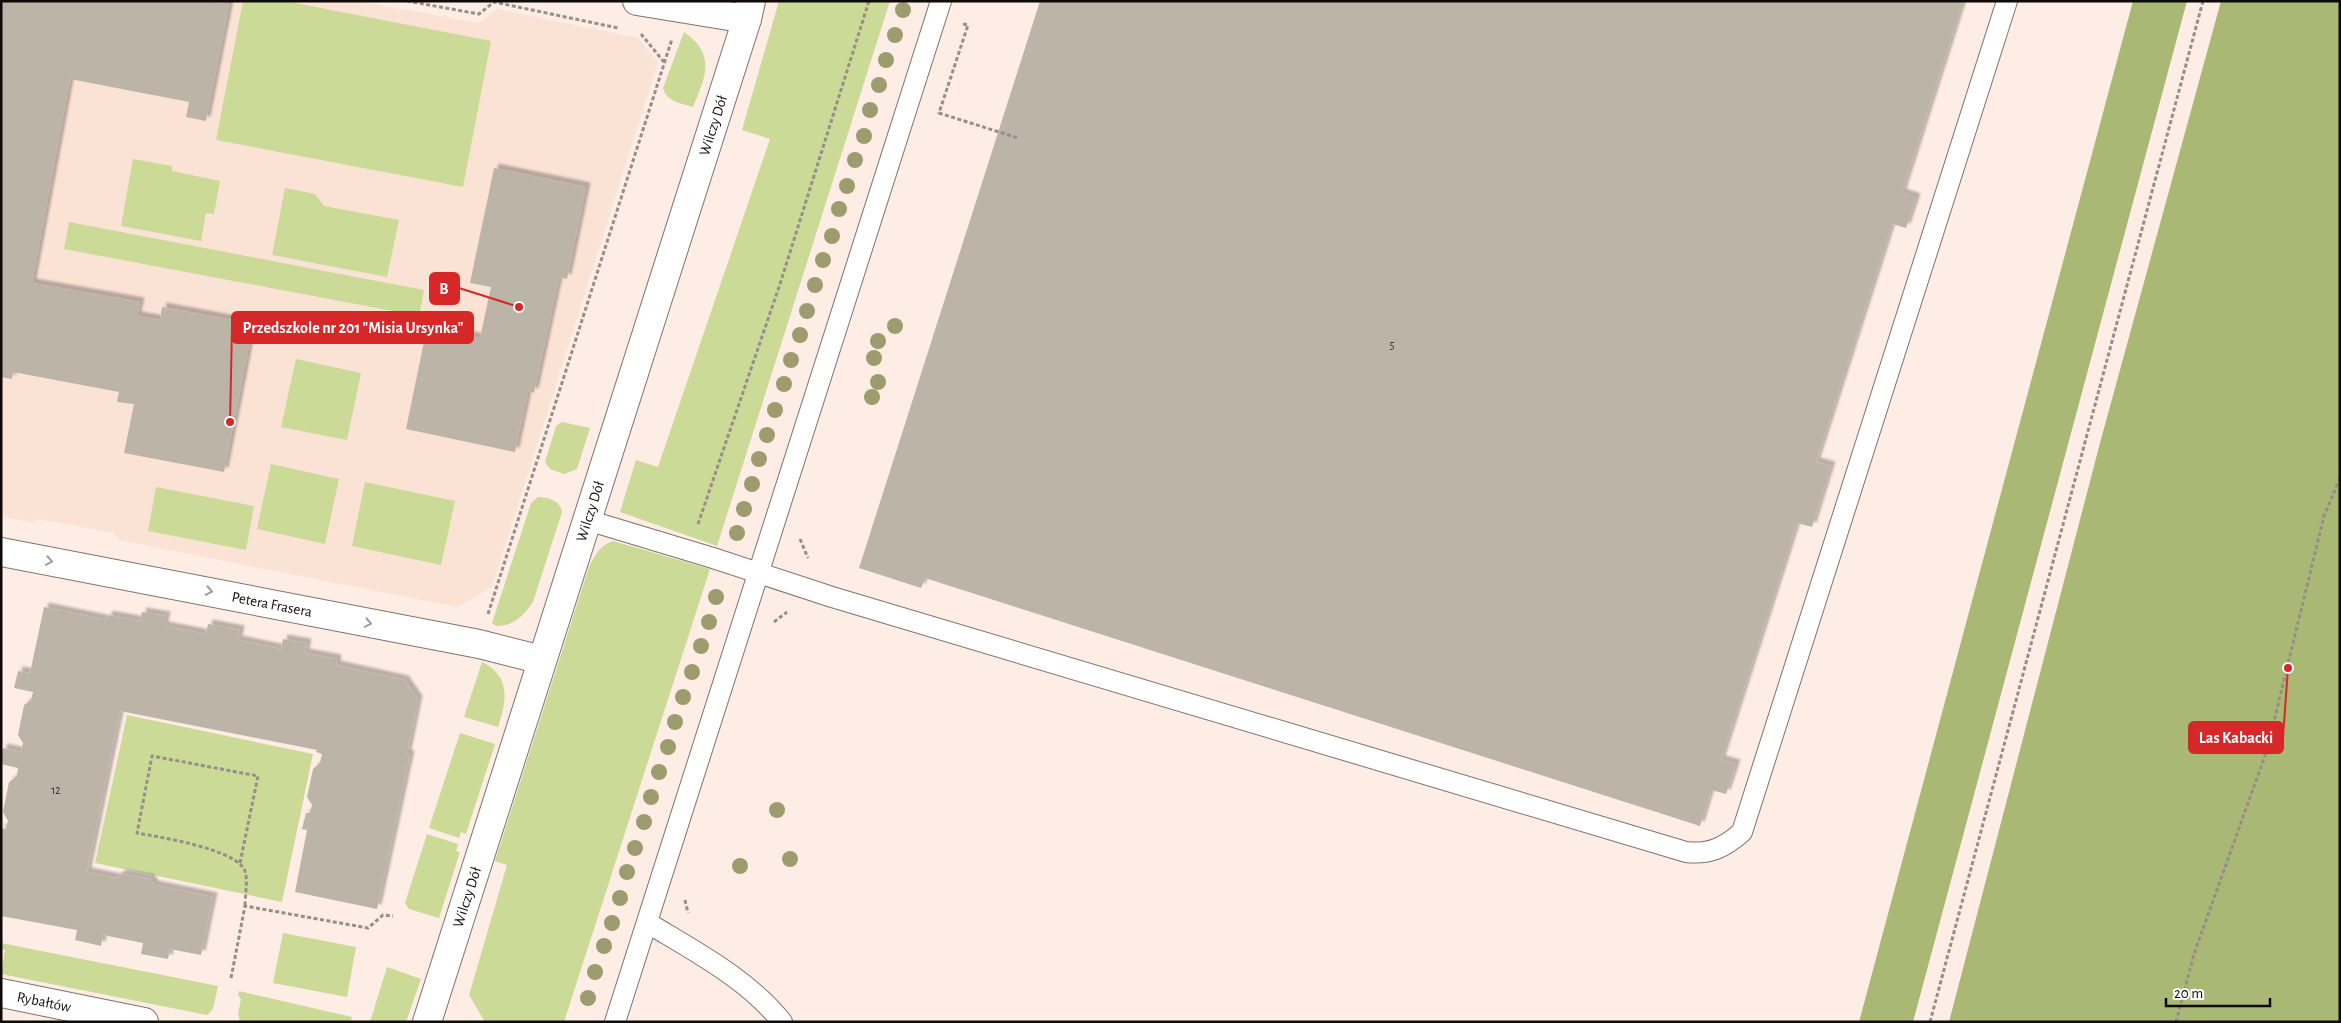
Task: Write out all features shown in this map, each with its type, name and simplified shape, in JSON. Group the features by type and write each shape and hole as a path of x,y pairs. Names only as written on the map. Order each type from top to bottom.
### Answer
{"street":[{"path":"638,1 749,10"},
{"name":"Wilczy Dół","path":"427,1022 749,10"},
{"name":"Petera Frasera","path":"1,552 479,644 542,660"},
{"name":"Rybałtów","path":"1,993 144,1022"}],"lane":[{"path":"615,1022 941,1"},
{"path":"587,520 760,572 832,597 1686,852 1699,854 1722,847 1729,844 1742,832 2006,1"},
{"path":"648,923 714,964 758,996 782,1022"}],"path":[{"path":"407,1 479,14 494,2 619,28"},
{"path":"689,551 780,284 869,1"},
{"path":"1930,1022 2203,1"},
{"path":"957,22 968,25 939,113 1018,138"},
{"path":"647,33 638,32 665,62"},
{"path":"486,619 673,36 664,35"},
{"path":"2176,1022 2194,954 2267,750 2324,516 2340,478"},
{"path":"768,627 777,619 793,610"},
{"path":"231,978 245,906 245,871 240,863 211,848 137,832 152,756 258,776 240,863"},
{"path":"684,895 687,912 690,916"},
{"path":"245,906 368,928 383,914 392,916"}],"shaded area":[{"path":"1,1 226,4 227,1 357,1 479,23 497,9 638,38 658,62 492,587 457,607 119,540 114,533 38,519 33,523 1,516"}],"green space":[{"path":"243,1 285,1 491,41 463,187 216,140"},
{"path":"779,1 890,1 717,546 620,512 636,460 658,467 770,139 742,130"},
{"path":"2133,1 2187,1 1913,1022 1859,1022"},
{"path":"2221,1 2340,1 2340,1022 1949,1022 2100,443"},
{"path":"684,32 694,40 704,57 705,66 702,85 693,107 671,99 663,88"},
{"path":"133,159 172,166 172,171 220,181 214,214 206,213 201,241 121,226"},
{"path":"285,188 315,194 324,206 399,220 387,277 272,255"},
{"path":"69,222 424,290 419,316 64,249"},
{"path":"296,359 361,373 347,440 281,427"},
{"path":"562,422 590,428 577,469 564,474 550,469 545,462 556,426"},
{"path":"271,464 339,479 325,544 257,529"},
{"path":"365,482 455,501 441,565 352,546"},
{"path":"156,487 254,506 246,550 148,531"},
{"path":"538,497 557,502 562,512 533,602 518,619 502,626 496,626 492,623 531,503"},
{"path":"613,541 710,569 564,1022 485,1022 469,995 507,865 495,861 589,567 598,551"},
{"path":"482,662 498,674 504,690 505,699 498,727 464,717"},
{"path":"127,715 313,754 282,902 95,863"},
{"path":"460,733 495,744 466,834 461,832 459,838 429,828"},
{"path":"427,834 458,844 456,851 460,852 439,918 409,909 405,903"},
{"path":"283,933 356,947 347,997 273,983"},
{"path":"1,943 218,986 213,1009 207,1015 1,974 5,950 1,949"},
{"path":"387,967 421,979 406,1022 370,1022"},
{"path":"239,991 352,1017 351,1022 240,1021 238,1014 241,999 238,995"}],"building":[{"path":"1,1 209,1 229,5 206,121 186,117 189,102 70,79 32,283 140,302 137,316 160,320 162,307 253,324 224,472 124,453 134,404 117,402 119,392 13,372 12,379 1,377"},
{"path":"1040,1 1963,1 1902,193 1916,198 1906,228 1892,224 1816,462 1831,466 1812,527 1797,523 1721,760 1736,764 1726,794 1711,790 1700,826 925,578 921,588 859,568"},
{"path":"494,168 586,187 567,279 559,277 534,393 528,391 515,452 406,429 427,327 480,338 491,287 470,283"},
{"path":"44,607 107,620 108,615 140,621 142,612 166,616 164,626 206,634 208,624 240,630 238,640 281,649 283,639 307,643 305,653 337,659 336,665 404,680 418,700 407,754 410,755 377,909 295,892 307,830 302,829 306,813 310,813 312,805 307,797 313,769 320,763 322,754 316,752 317,750 120,711 87,872 116,878 122,874 150,879 154,885 213,897 201,955 170,949 168,959 141,954 143,943 103,935 101,946 75,940 77,930 1,916 1,828 6,829 8,821 3,812 9,782 17,776 18,768 1,764 1,755 3,748 21,752 23,743 18,735 24,705 31,700 33,692 14,688 18,671 30,673"}],"place":[{"name":"B","path":"519,307"},
{"name":"Przedszkole nr 201 \"Misia Ursynka\"","path":"230,422"},
{"name":"Las Kabacki","path":"2288,668"}]}
